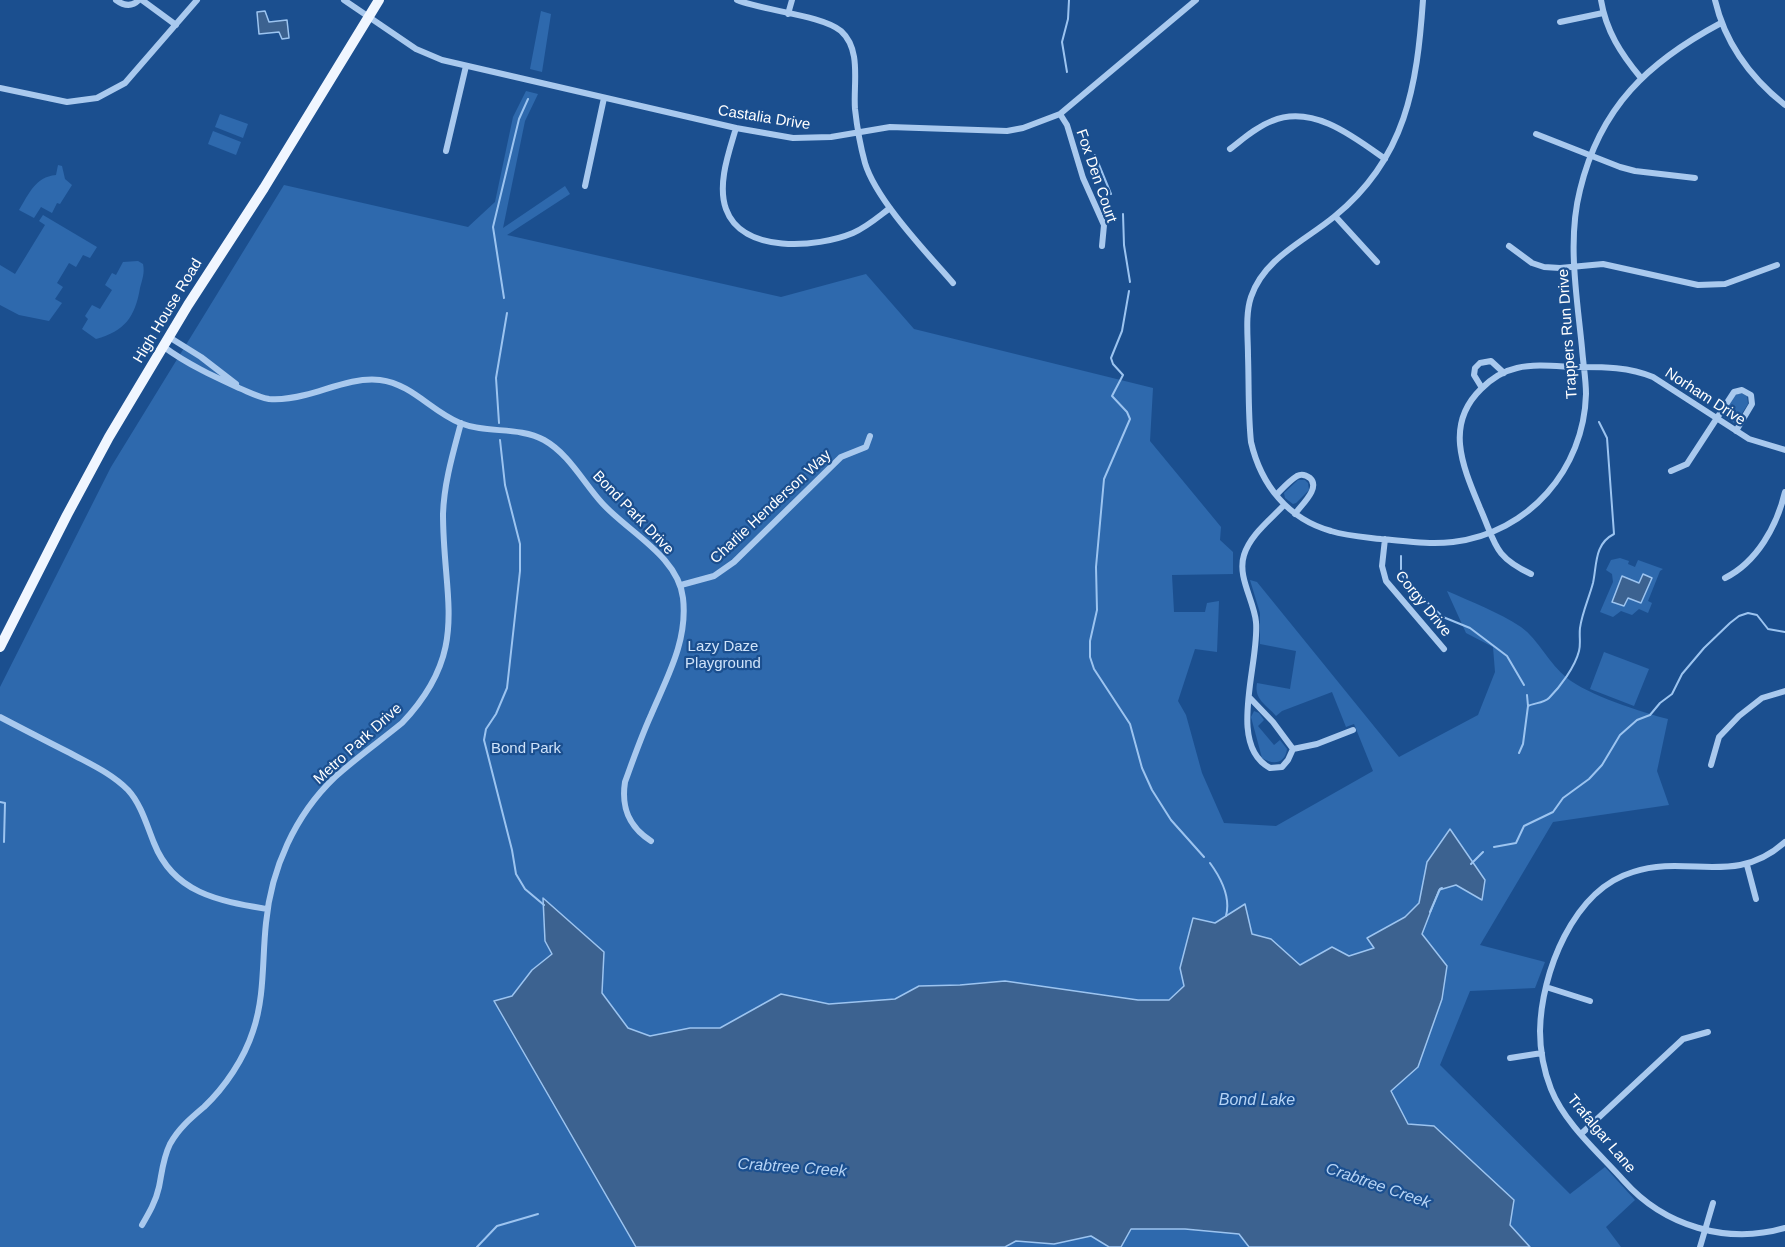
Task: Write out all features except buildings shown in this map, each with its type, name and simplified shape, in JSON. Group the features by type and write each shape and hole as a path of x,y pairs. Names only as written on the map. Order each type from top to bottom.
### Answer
{"main road":[{"name":"High House Road","path":"0,647 109,437 379,0"}],"street":[{"path":"116,0 126,5 140,0 176,25"},
{"path":"0,88 67,102 96,98 125,83 197,0"},
{"name":"Castalia Drive","path":"344,0 428,56 736,128 802,139 831,137 890,127 1007,131 1032,125 1060,114 1196,0"},
{"path":"737,0 828,23 842,32 850,43 858,133 870,175 890,208 953,283"},
{"path":"788,14 792,0"},
{"name":"Trappers Run Drive","path":"1423,0 1418,62 1412,92 1400,129 1385,159 1368,183 1335,216 1270,264 1256,286 1247,320 1251,442 1260,473 1284,505 1319,527 1336,533 1384,539 1444,543 1491,533 1518,519 1543,499 1564,471 1577,445 1583,421 1586,389 1574,245 1576,206 1584,173 1613,113 1641,78 1671,52 1721,23"},
{"path":"1601,0 1603,13 1616,45 1641,78"},
{"path":"1715,0 1721,23 1744,65 1768,92 1785,104"},
{"path":"1560,22 1603,13"},
{"path":"446,151 466,66"},
{"path":"585,186 604,98"},
{"name":"Fox Den Court","path":"1060,114 1067,125 1083,178 1104,225 1102,246"},
{"path":"1230,149 1251,132 1273,120 1307,116 1329,124 1385,159"},
{"path":"736,128 723,192 726,210 744,233 763,241 777,243 825,241 843,237 864,228 890,208"},
{"path":"1536,134 1635,171 1695,178"},
{"path":"1335,216 1377,262"},
{"path":"1509,246 1538,265 1549,267 1612,266 1689,284 1733,282 1777,265"},
{"name":"Bond Park Drive","path":"166,342 201,357 241,388"},
{"name":"Bond Park Drive","path":"166,342 195,367 258,396 284,399 349,383 380,380 408,390 461,423 532,434 546,441 562,454 602,503 660,556 681,585"},
{"path":"1482,388 1474,375 1475,368 1480,363 1491,361 1504,373"},
{"name":"Norham Drive","path":"1531,574 1503,558 1497,548 1466,471 1460,438 1463,419 1470,401 1482,388 1504,373 1531,366 1620,368 1643,373 1659,380 1758,443 1785,450"},
{"path":"1671,471 1687,464 1734,392 1742,390 1752,398 1752,404 1736,431"},
{"name":"Metro Park Drive","path":"142,1224 152,1208 159,1186 162,1164 170,1144 179,1130 215,1095 238,1063 253,1032 261,995 267,909 273,882 285,850 307,810 334,778 412,713 421,702 438,670 446,646 450,613 444,503 461,423"},
{"name":"Charlie Henderson Way","path":"681,585 714,576 734,562 841,457 866,447 870,436"},
{"path":"1276,495 1298,476 1303,474 1309,477 1313,482 1313,489 1295,514"},
{"path":"1725,578 1748,561 1763,543 1774,524 1785,492"},
{"path":"1284,505 1254,537 1246,548 1242,560 1257,630 1247,717 1248,734 1257,759 1270,768 1282,767 1293,749"},
{"name":"Corgy Drive","path":"1384,539 1382,560 1386,581 1444,649"},
{"path":"651,841 639,832 627,816 623,793 647,724 679,649 684,617 681,585"},
{"path":"1711,765 1719,737 1739,716 1762,698 1785,691"},
{"path":"1250,698 1273,722 1293,749"},
{"path":"0,717 113,776 130,792 168,869 187,886 227,902 267,909"},
{"path":"1293,749 1317,744 1353,730"},
{"name":"Trafalgar Lane","path":"1785,842 1766,856 1747,865 1646,868 1624,874 1606,885 1588,901 1572,922 1546,987 1540,1016 1542,1053 1551,1089 1557,1102 1581,1134 1645,1201 1679,1222 1704,1229 1743,1235 1785,1228"},
{"path":"1747,865 1756,899"},
{"path":"1546,987 1590,1001"},
{"path":"1581,1134 1683,1039 1708,1032"},
{"path":"1510,1058 1542,1053"},
{"path":"1700,1247 1713,1203"}],"green space":[{"path":"541,11 551,14 542,72 530,69"},
{"name":"Bond Park","path":"526,91 538,94 525,121 503,228 565,186 570,194 507,235 781,297 866,274 914,329 1153,388 1150,441 1221,527 1220,540 1233,552 1233,574 1172,575 1174,612 1205,612 1207,603 1219,601 1217,652 1195,649 1178,701 1186,715 1202,773 1224,823 1276,826 1373,771 1354,724 1346,727 1332,692 1282,711 1276,716 1259,698 1257,683 1290,689 1296,651 1260,644 1260,613 1250,580 1257,582 1399,757 1478,715 1495,672 1493,647 1466,633 1447,591 1521,627 1533,638 1555,666 1576,684 1615,702 1668,719 1657,771 1669,805 1553,822 1480,945 1545,962 1535,988 1470,991 1440,1065 1570,1194 1605,1167 1635,1200 1606,1227 1621,1247 0,1247 0,687 111,467 284,185 468,227 495,202 513,117"},
{"path":"220,114 248,124 243,138 215,127"},
{"path":"213,131 241,142 236,155 208,144"},
{"path":"58,165 62,166 65,179 72,185 60,204 57,203 52,213 41,207 34,218 19,210 38,183 49,176 56,175"},
{"path":"43,215 97,247 90,258 83,255 76,267 69,263 57,283 63,287 55,299 62,303 49,321 19,315 0,305 0,265 15,274 45,225 39,221"},
{"path":"138,261 143,264 143,273 132,315 114,332 96,339 82,329 88,319 85,316 92,305 100,309 112,290 105,285 112,273 116,275 123,262"},
{"path":"1741,393 1747,396 1748,404 1734,423 1724,417 1723,413 1735,395"},
{"path":"1298,480 1305,480 1309,490 1293,504 1285,498 1284,493"},
{"path":"1620,558 1629,561 1628,564 1635,567 1638,560 1663,569 1660,571 1648,601 1652,603 1648,613 1639,609 1632,615 1621,611 1613,617 1600,612 1613,582 1612,574 1606,570 1611,560"},
{"path":"1604,652 1649,669 1634,706 1590,689"},
{"path":"1254,711 1259,713 1264,720 1258,726 1274,745 1280,740 1287,749 1284,758 1278,762 1270,762 1262,758 1251,717"}],"water":[{"path":"265,11 269,22 287,20 289,38 282,39 279,32 259,34 257,12"},
{"path":"1643,574 1652,578 1641,603 1628,598 1624,606 1612,602 1622,576 1639,583"},
{"name":"Bond Lake","path":"1450,829 1485,880 1482,900 1456,885 1439,890 1422,934 1447,966 1442,999 1418,1067 1391,1091 1408,1124 1434,1126 1514,1200 1510,1225 1530,1247 1249,1247 1239,1234 1185,1229 1131,1229 1121,1247 1109,1247 1091,1236 1054,1244 1016,1241 1005,1247 636,1247 494,1001 512,996 532,970 552,954 545,941 543,898 604,952 602,993 628,1028 650,1036 690,1028 720,1028 781,994 829,1004 895,999 919,986 1005,981 1138,1000 1169,1000 1184,986 1180,968 1193,918 1215,923 1245,904 1252,934 1271,939 1300,965 1332,947 1349,956 1374,948 1367,938 1405,917 1419,903 1427,862"}],"waterway":[{"path":"1067,72 1062,42 1068,19 1069,0"},
{"path":"504,298 493,227 519,119 528,99"},
{"path":"1095,155 1111,194"},
{"path":"1123,214 1124,245 1130,282"},
{"path":"1129,291 1122,331 1111,358 1113,364 1123,375 1112,396 1127,412 1130,419 1104,479 1096,567 1097,610 1090,641 1090,657 1094,669 1130,724 1142,768 1152,790 1171,820 1204,857"},
{"path":"499,423 496,378 507,313"},
{"path":"1519,753 1523,744 1528,706 1549,698 1574,664 1580,648 1581,622 1600,549 1603,543 1614,534 1607,438 1599,422"},
{"path":"500,440 505,485 520,544 520,571 507,688 496,714 486,729 484,740 516,874 525,889 544,905"},
{"path":"1401,556 1401,574 1413,589 1443,617 1470,628 1507,656 1524,685"},
{"path":"1494,847 1516,843 1524,826 1553,812 1563,798 1589,779 1602,765 1620,735 1637,720 1650,715 1672,694 1682,674 1704,648 1739,616 1748,613 1757,615 1768,629 1785,632"},
{"path":"1527,695 1528,706"},
{"path":"0,802 5,803 4,842"},
{"path":"1471,864 1483,852"},
{"path":"1210,863 1224,888 1227,902 1226,916"},
{"path":"1430,912 1442,888"},
{"path":"477,1247 497,1226 538,1214"}],"park label":[{"name":"Lazy Daze Playground","path":"723,656"}],"water label":[{"name":"Crabtree Creek","path":"792,1168"},
{"name":"Crabtree Creek","path":"1378,1186"}]}
